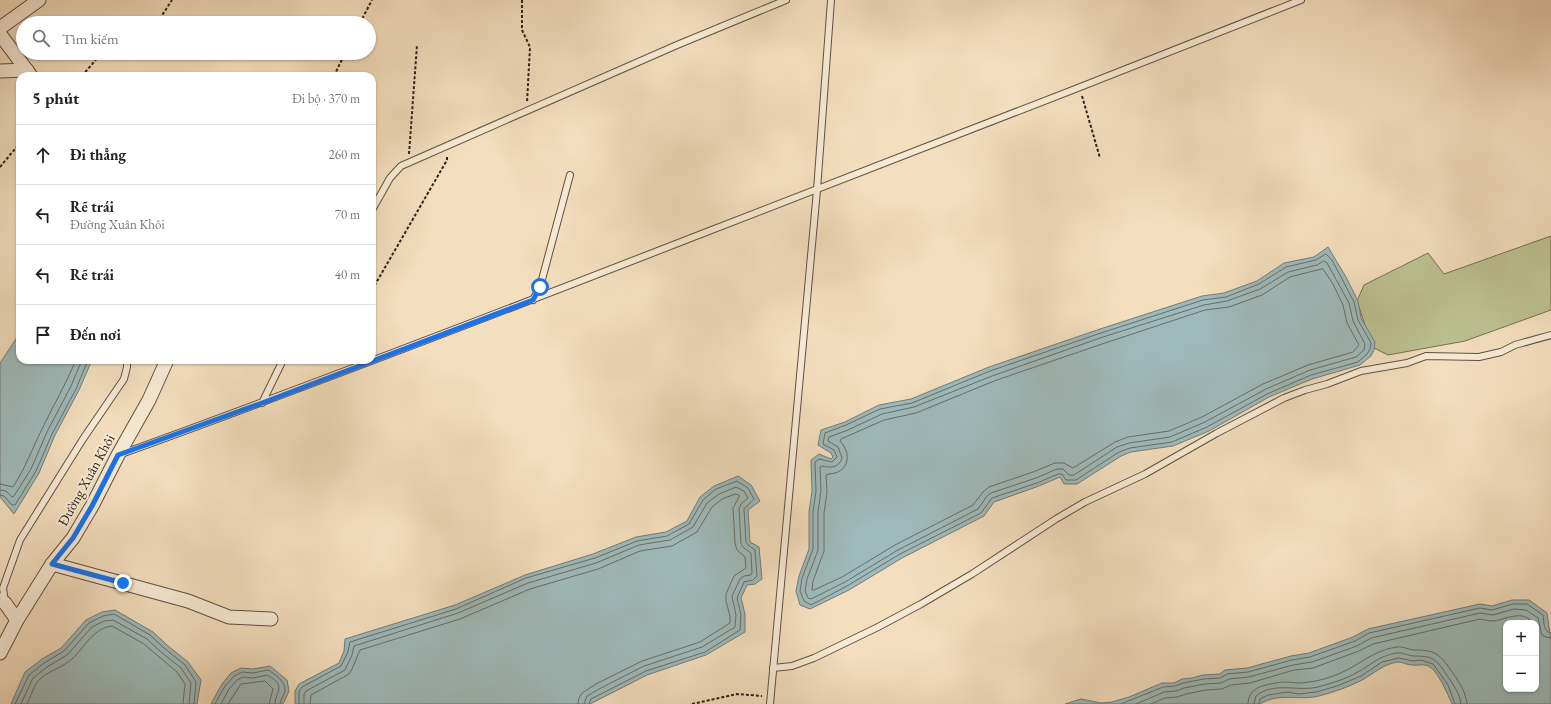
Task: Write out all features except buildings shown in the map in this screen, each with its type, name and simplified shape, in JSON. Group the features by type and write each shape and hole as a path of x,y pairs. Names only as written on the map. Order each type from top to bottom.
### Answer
{"street":[{"path":"17,16 39,0"},
{"path":"0,28 16,17"},
{"path":"0,34 16,56"},
{"path":"19,60 28,72"},
{"path":"0,71 16,72"},
{"name":"Đường Xuân Khôi","path":"0,653 17,620 52,564 73,538 92,506 118,455 149,400 165,364"},
{"path":"52,564 188,601 229,617 271,619"},
{"path":"2,602 17,620"}],"lane":[{"path":"376,203 390,178 401,166 677,45 786,0"},
{"path":"771,701 817,190 831,0"},
{"path":"376,360 817,190 1301,0"},
{"path":"533,300 540,287 570,175"},
{"path":"774,668 792,666 814,658 878,627 972,574 1084,502 1145,474 1217,433 1284,398 1361,371 1407,363 1426,356 1479,357 1500,352 1515,345 1551,335"},
{"path":"2,602 3,588 20,540 83,439 124,379 127,364"},
{"path":"262,403 281,364"},
{"path":"118,455 365,364"}],"path":[{"path":"162,16 172,0"},
{"path":"364,16 372,0"},
{"path":"522,0 522,30 530,47 527,112"},
{"path":"409,163 417,45"},
{"path":"85,72 96,60"},
{"path":"336,72 342,60"},
{"path":"1079,87 1100,158"},
{"path":"376,283 447,160 448,146"},
{"path":"0,167 16,148"},
{"path":"692,704 737,694 757,695 771,701"}],"green space":[{"path":"1551,236 1551,310 1465,341 1388,355 1374,348 1357,301 1364,285 1428,253 1444,274"}],"water":[{"path":"1328,247 1358,301 1361,318 1375,342 1374,350 1371,356 1360,365 1312,379 1269,397 1209,431 1173,446 1131,452 1121,456 1077,484 1064,484 1060,477 994,502 984,516 902,558 849,590 810,609 800,605 796,591 799,576 809,549 809,512 812,491 811,460 819,454 831,459 833,457 831,453 818,445 821,430 845,422 879,405 911,399 989,367 1100,329 1202,296 1224,293 1257,281 1284,263 1314,257"},
{"path":"16,339 16,364 90,364 79,390 55,435 39,473 14,514 0,497 0,363"},
{"path":"738,476 751,485 760,501 748,510 750,542 759,547 762,579 755,584 747,585 741,598 745,614 745,632 706,655 647,675 590,704 295,704 295,691 299,684 339,663 344,651 345,639 455,605 525,575 593,554 636,537 666,532 687,521 700,497 714,486"},
{"path":"1512,600 1529,600 1547,613 1551,641 1551,704 1452,704 1440,679 1430,667 1426,665 1410,665 1398,662 1383,667 1352,685 1330,693 1304,698 1275,698 1260,704 1065,704 1081,699 1101,703 1112,702 1129,697 1162,683 1174,683 1182,679 1203,675 1220,674 1225,670 1247,668 1291,656 1309,653 1353,637 1368,629 1480,604 1492,606"},
{"path":"115,610 153,632 188,662 201,680 197,704 11,704 25,672 42,659 61,648 86,620 102,612"},
{"path":"270,666 287,680 289,691 283,704 211,704 222,684 231,673 241,668 253,669"}],"route":[{"path":"123,583 52,564 73,538 92,506 118,455 262,403 533,300 540,287"}]}
